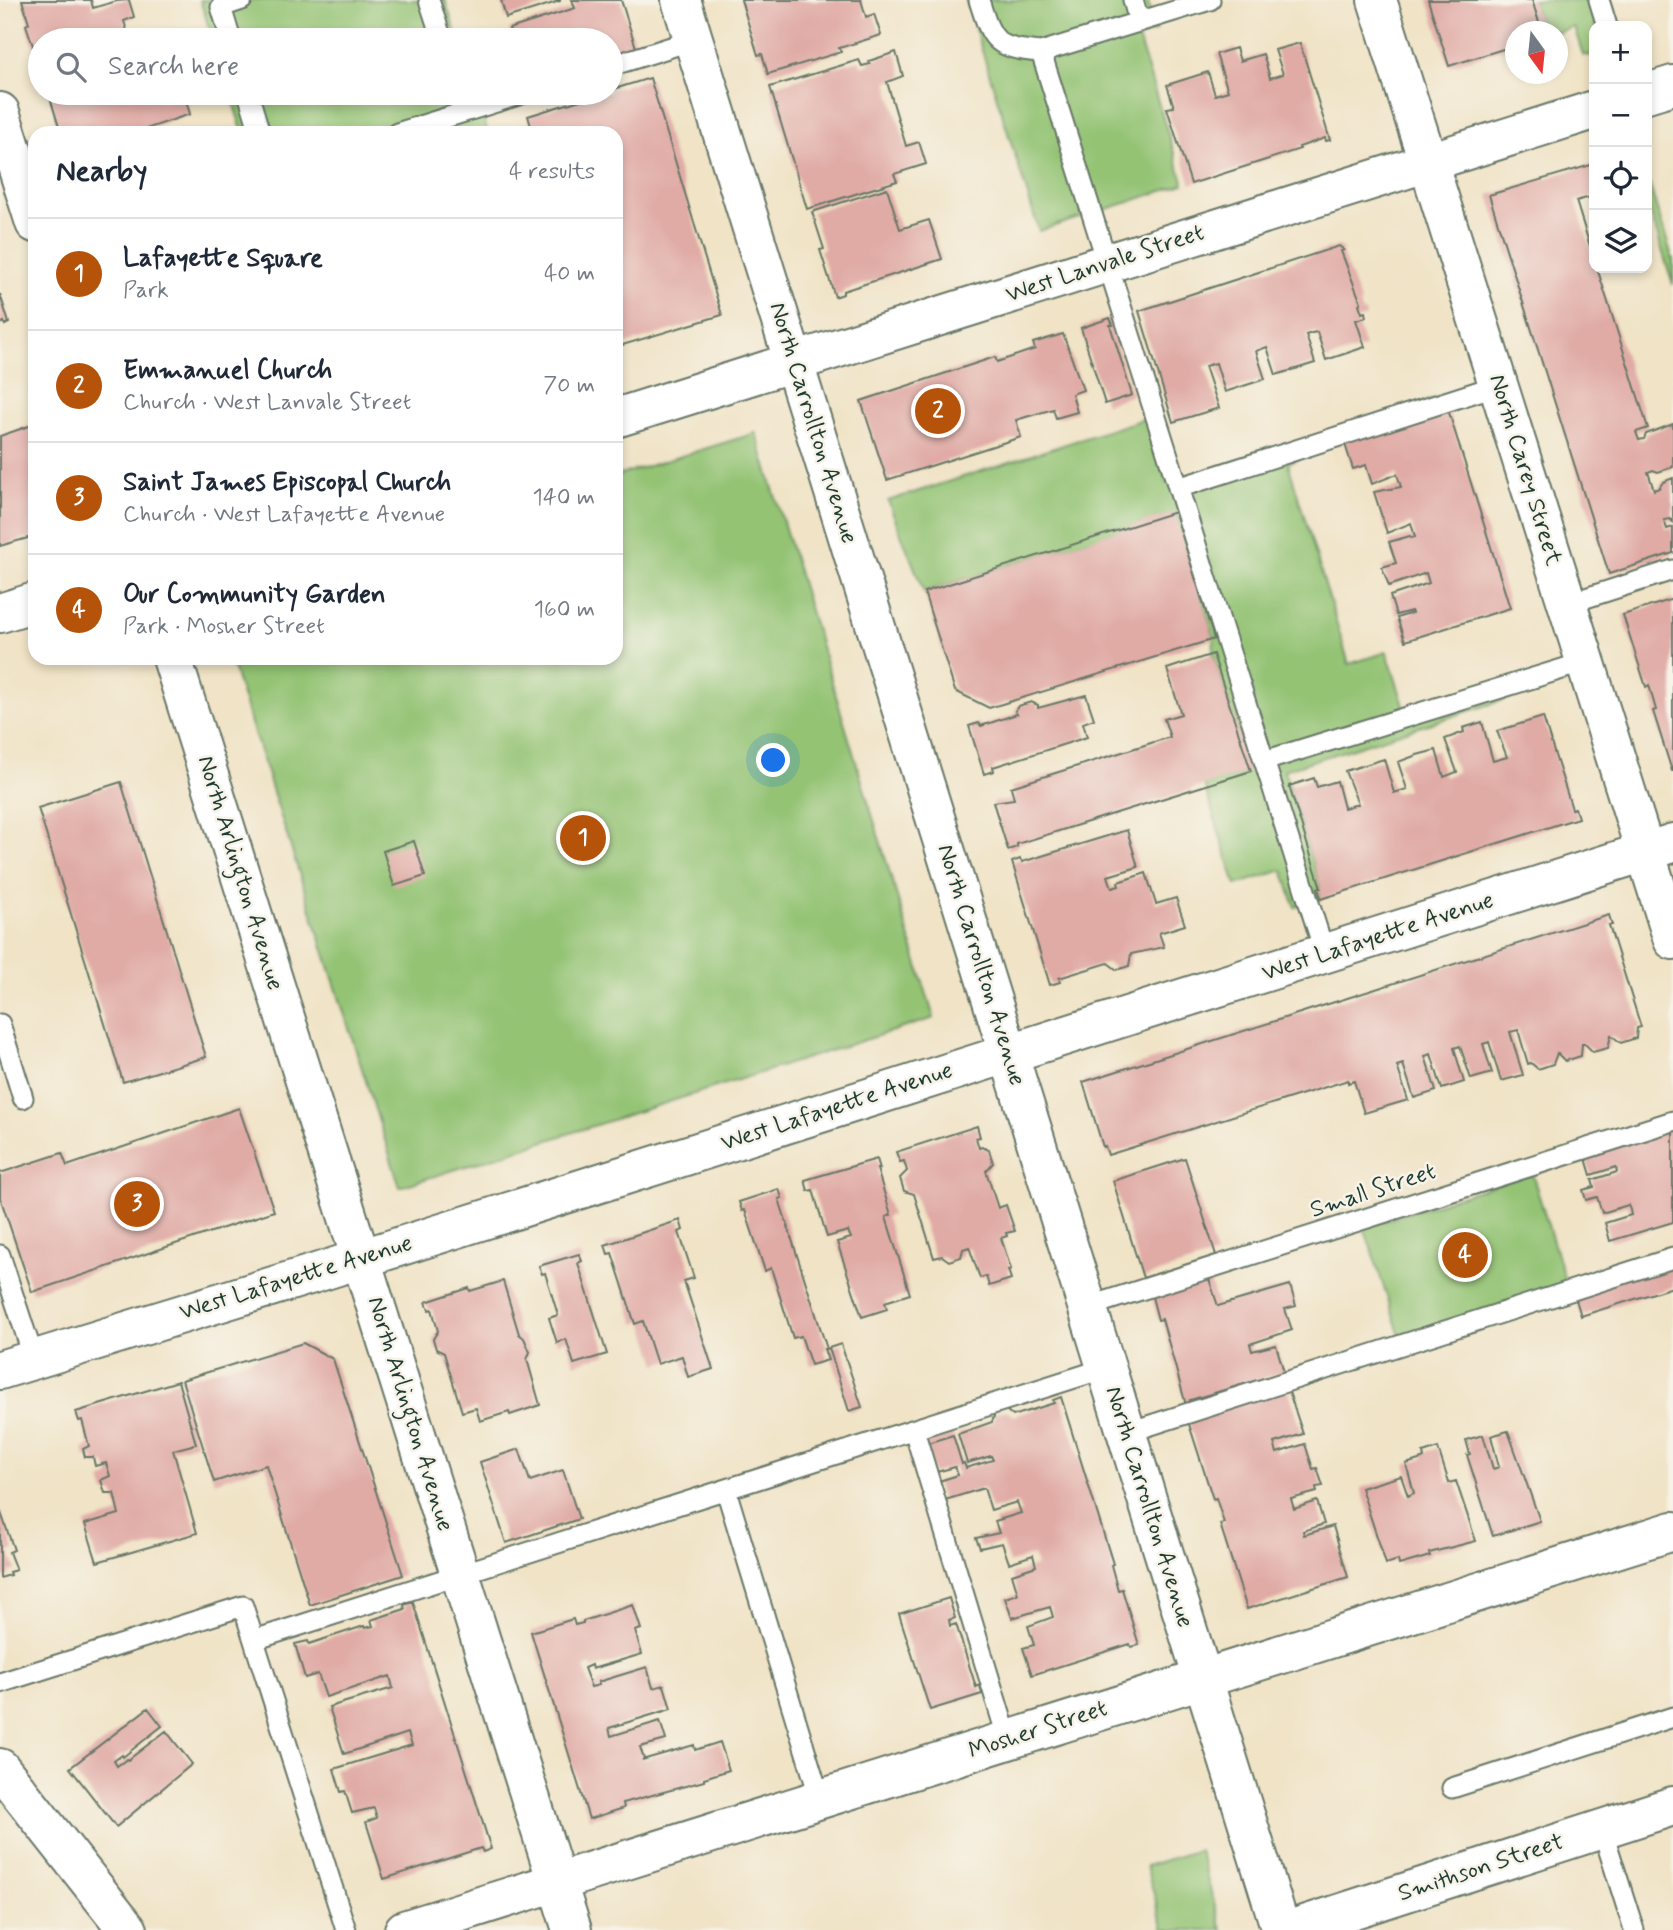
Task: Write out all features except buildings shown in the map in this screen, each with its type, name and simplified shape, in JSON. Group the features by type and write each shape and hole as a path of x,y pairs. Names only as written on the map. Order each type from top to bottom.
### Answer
{"street":[{"name":"North Carrollton Avenue","path":"681,0 1281,1930"},
{"name":"North Carey Street","path":"1377,0 1585,662 1659,848 1673,940"},
{"path":"0,112 28,201"},
{"name":"West Lanvale Street","path":"623,416 1589,112"},
{"path":"0,613 28,604"},
{"name":"North Arlington Avenue","path":"174,665 572,1930"},
{"name":"West Lafayette Avenue","path":"17,1364 361,1259 1659,848"},
{"name":"Mosher Street","path":"404,1930 1673,1531"},
{"path":"0,1768 128,1930"},
{"name":"Smithson Street","path":"1289,1930 1673,1806"}],"lane":[{"path":"227,28 221,7 242,0"},
{"path":"429,0 438,28"},
{"path":"979,0 990,34 1002,44 1015,49 1041,51 1210,0"},
{"path":"1133,0 1139,22"},
{"path":"1599,0 1605,21"},
{"path":"623,62 693,40"},
{"path":"1041,51 1325,954"},
{"path":"252,105 258,126"},
{"path":"462,105 464,112"},
{"path":"419,126 486,105"},
{"path":"1178,488 1498,385"},
{"path":"1567,604 1673,570"},
{"path":"1264,761 1585,662"},
{"path":"0,1024 23,1098"},
{"name":"Small Street","path":"1087,1307 1673,1121"},
{"path":"0,1255 17,1364"},
{"path":"1126,1433 1673,1258"},
{"path":"254,1640 1106,1368"},
{"path":"914,1430 1009,1740"},
{"path":"726,1490 820,1799"},
{"path":"0,1683 243,1606 346,1930"},
{"path":"1452,1788 1673,1717"},
{"path":"1602,1829 1634,1930"}],"green space":[{"path":"200,0 445,0 454,28 209,28"},
{"path":"966,0 1147,0 1157,30 1138,38 1184,184 1039,231"},
{"path":"1532,0 1610,0 1617,21 1589,21 1589,56 1583,55 1574,27 1568,29 1568,21 1539,21"},
{"path":"234,105 479,105 486,126 241,126"},
{"path":"1652,193 1673,260 1673,285 1652,218"},
{"path":"1443,396 1288,463 1349,664 1387,652 1407,715 1533,676 1535,690 1284,770 1321,888 1318,889 1321,899 1295,907 1283,870 1236,885 1204,785 1250,770 1213,654 1214,639 1175,513 924,592 888,501 1147,418 1167,483"},
{"path":"756,433 934,1018 400,1187 232,665 623,665 623,474"},
{"path":"1532,1173 1566,1284 1400,1336 1364,1227"},
{"path":"1199,1850 1222,1930 1164,1930 1146,1866"}],"place":[{"name":"Emmanuel Church","path":"938,411"},
{"name":"Lafayette Square","path":"583,838"},
{"name":"Saint James Episcopal Church","path":"137,1204"},
{"name":"Our Community Garden","path":"1465,1255"}]}
